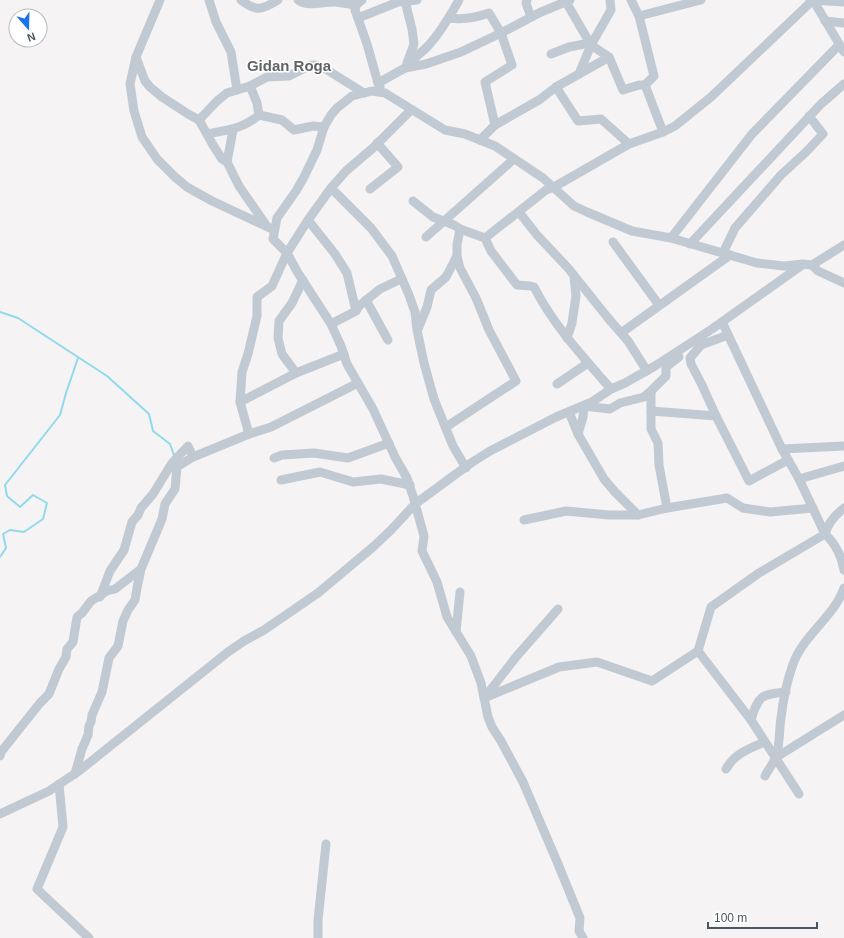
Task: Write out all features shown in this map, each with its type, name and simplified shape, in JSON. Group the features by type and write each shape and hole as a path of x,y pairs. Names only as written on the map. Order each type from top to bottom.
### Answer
{"street":[{"path":"160,0 136,57 130,84 134,111 142,137 157,159 175,177 187,186 212,201 270,228"},
{"path":"210,0 216,22 231,52 236,90"},
{"path":"241,0 254,9 261,8 278,0"},
{"path":"298,0 307,4 357,2 355,10 378,83 385,93 445,130 465,134 495,146 554,187 574,206 632,231 671,238 757,263 784,266 808,265 844,283"},
{"path":"358,18 392,4 417,0"},
{"path":"405,68 411,60 428,46 437,35 459,0"},
{"path":"527,0 526,3 531,17"},
{"path":"579,74 590,44 611,10 610,0"},
{"path":"378,83 405,68 426,64 461,52 531,17 568,1 590,44 609,57 623,90 639,85 645,85 654,76 639,16 630,0"},
{"path":"639,16 701,0"},
{"path":"809,0 844,2"},
{"path":"671,238 752,134 841,49 813,0"},
{"path":"485,238 546,190 554,187 629,144 663,132 675,126 711,97 813,0"},
{"path":"405,1 414,44 405,68"},
{"path":"449,18 474,18 489,13 501,33 512,65 485,82 495,125"},
{"path":"437,35 459,19"},
{"path":"825,21 844,23"},
{"path":"551,54 569,48 590,44"},
{"path":"136,57 145,81 150,87 162,97 199,120 222,159 227,162 239,186 270,228 273,238 287,253 330,324 341,346 347,364 373,409 410,485 424,536 422,551 437,582 447,618 470,656 481,683 488,717 492,727 523,782 580,918 579,931 584,938"},
{"path":"480,140 495,125 538,100 556,87 609,57"},
{"path":"199,120 224,95 250,86 267,77 289,76 308,66 315,65 324,68 364,93"},
{"path":"690,244 809,116 844,84"},
{"path":"645,85 663,132"},
{"path":"250,86 257,103 258,115"},
{"path":"556,87 578,121 601,119 629,144"},
{"path":"270,228 296,191 311,163 324,127 331,115 352,96 372,91 385,93"},
{"path":"249,434 240,402 242,372 248,354 256,316 257,298 272,286 287,253 331,188 346,171 411,110"},
{"path":"207,134 233,130 249,123 258,115"},
{"path":"258,115 282,120 294,130 312,126 324,127"},
{"path":"621,333 726,254 735,228 781,175 823,134 809,116"},
{"path":"227,162 233,130"},
{"path":"370,189 398,167 377,143"},
{"path":"426,237 514,158"},
{"path":"331,188 371,228 392,256 409,295 434,398 453,446 466,468"},
{"path":"413,201 433,217 485,238 491,251 517,285 534,287 540,299 567,338 611,389"},
{"path":"519,212 628,341 647,371"},
{"path":"308,220 335,254 347,273 356,311"},
{"path":"446,427 516,380 489,330 476,298 460,268 457,256 460,229"},
{"path":"613,242 659,305"},
{"path":"0,814 48,791 75,774 228,652 264,630 318,593 373,547 415,504 490,451 592,402 611,389 647,371 808,265 844,245"},
{"path":"417,330 427,307 431,290 446,277 457,256"},
{"path":"567,338 572,323 576,296 574,276"},
{"path":"330,324 356,311 359,306 380,289 401,279"},
{"path":"296,373 282,354 278,338 279,321 292,303 302,280"},
{"path":"366,300 388,340"},
{"path":"722,322 782,449 799,479 825,534 832,540 843,564 844,570"},
{"path":"584,406 610,409 620,403 644,397 651,392 666,376 666,367 686,351 728,335"},
{"path":"701,345 690,358 691,364 749,481 788,460"},
{"path":"240,402 296,373 344,354"},
{"path":"557,384 588,363"},
{"path":"75,774 82,749 88,735 89,726 92,722 92,715 102,692 109,658 118,646 123,621 135,600 136,588 162,519 165,504 175,489 178,467 193,457 249,434 271,427 358,383"},
{"path":"651,392 651,429 658,443 659,465 667,508"},
{"path":"578,434 583,417 584,406"},
{"path":"651,411 716,416"},
{"path":"569,412 578,434 604,479 638,515"},
{"path":"274,458 314,453 348,458 389,443"},
{"path":"100,597 110,571 124,550 132,522 138,515 141,508 153,494 172,463 188,446 193,457"},
{"path":"782,449 844,446"},
{"path":"799,479 844,466"},
{"path":"281,480 320,472 353,482 381,479 410,485"},
{"path":"524,520 566,511 609,515 638,515 667,508 727,498 743,508 770,512 813,508"},
{"path":"484,698 559,667 597,662 652,681 698,651 711,607 759,573 825,534 827,527 835,515 844,508"},
{"path":"0,756 1,752 49,694 66,657 67,648 73,642 77,616 82,613 91,602 108,591 115,589 142,569"},
{"path":"765,776 776,758 786,692 793,664 799,649 817,626 830,613 841,596 844,588"},
{"path":"456,632 460,592"},
{"path":"484,698 516,657 558,609"},
{"path":"698,651 750,720 799,794"},
{"path":"750,720 756,704 767,693 786,692"},
{"path":"776,758 844,715"},
{"path":"726,768 731,759 764,742"},
{"path":"59,784 63,827 37,889 89,938"},
{"path":"318,938 318,920 326,844"}],"waterway":[{"path":"0,312 18,318 107,376 149,414 153,431 170,444 174,455"},
{"path":"0,557 6,548 3,534 10,530 24,532 43,519 47,503 33,495 20,507 7,496 5,485 60,415 78,358"}],"district":[{"name":"Gidan Roga","path":"289,65"}]}
